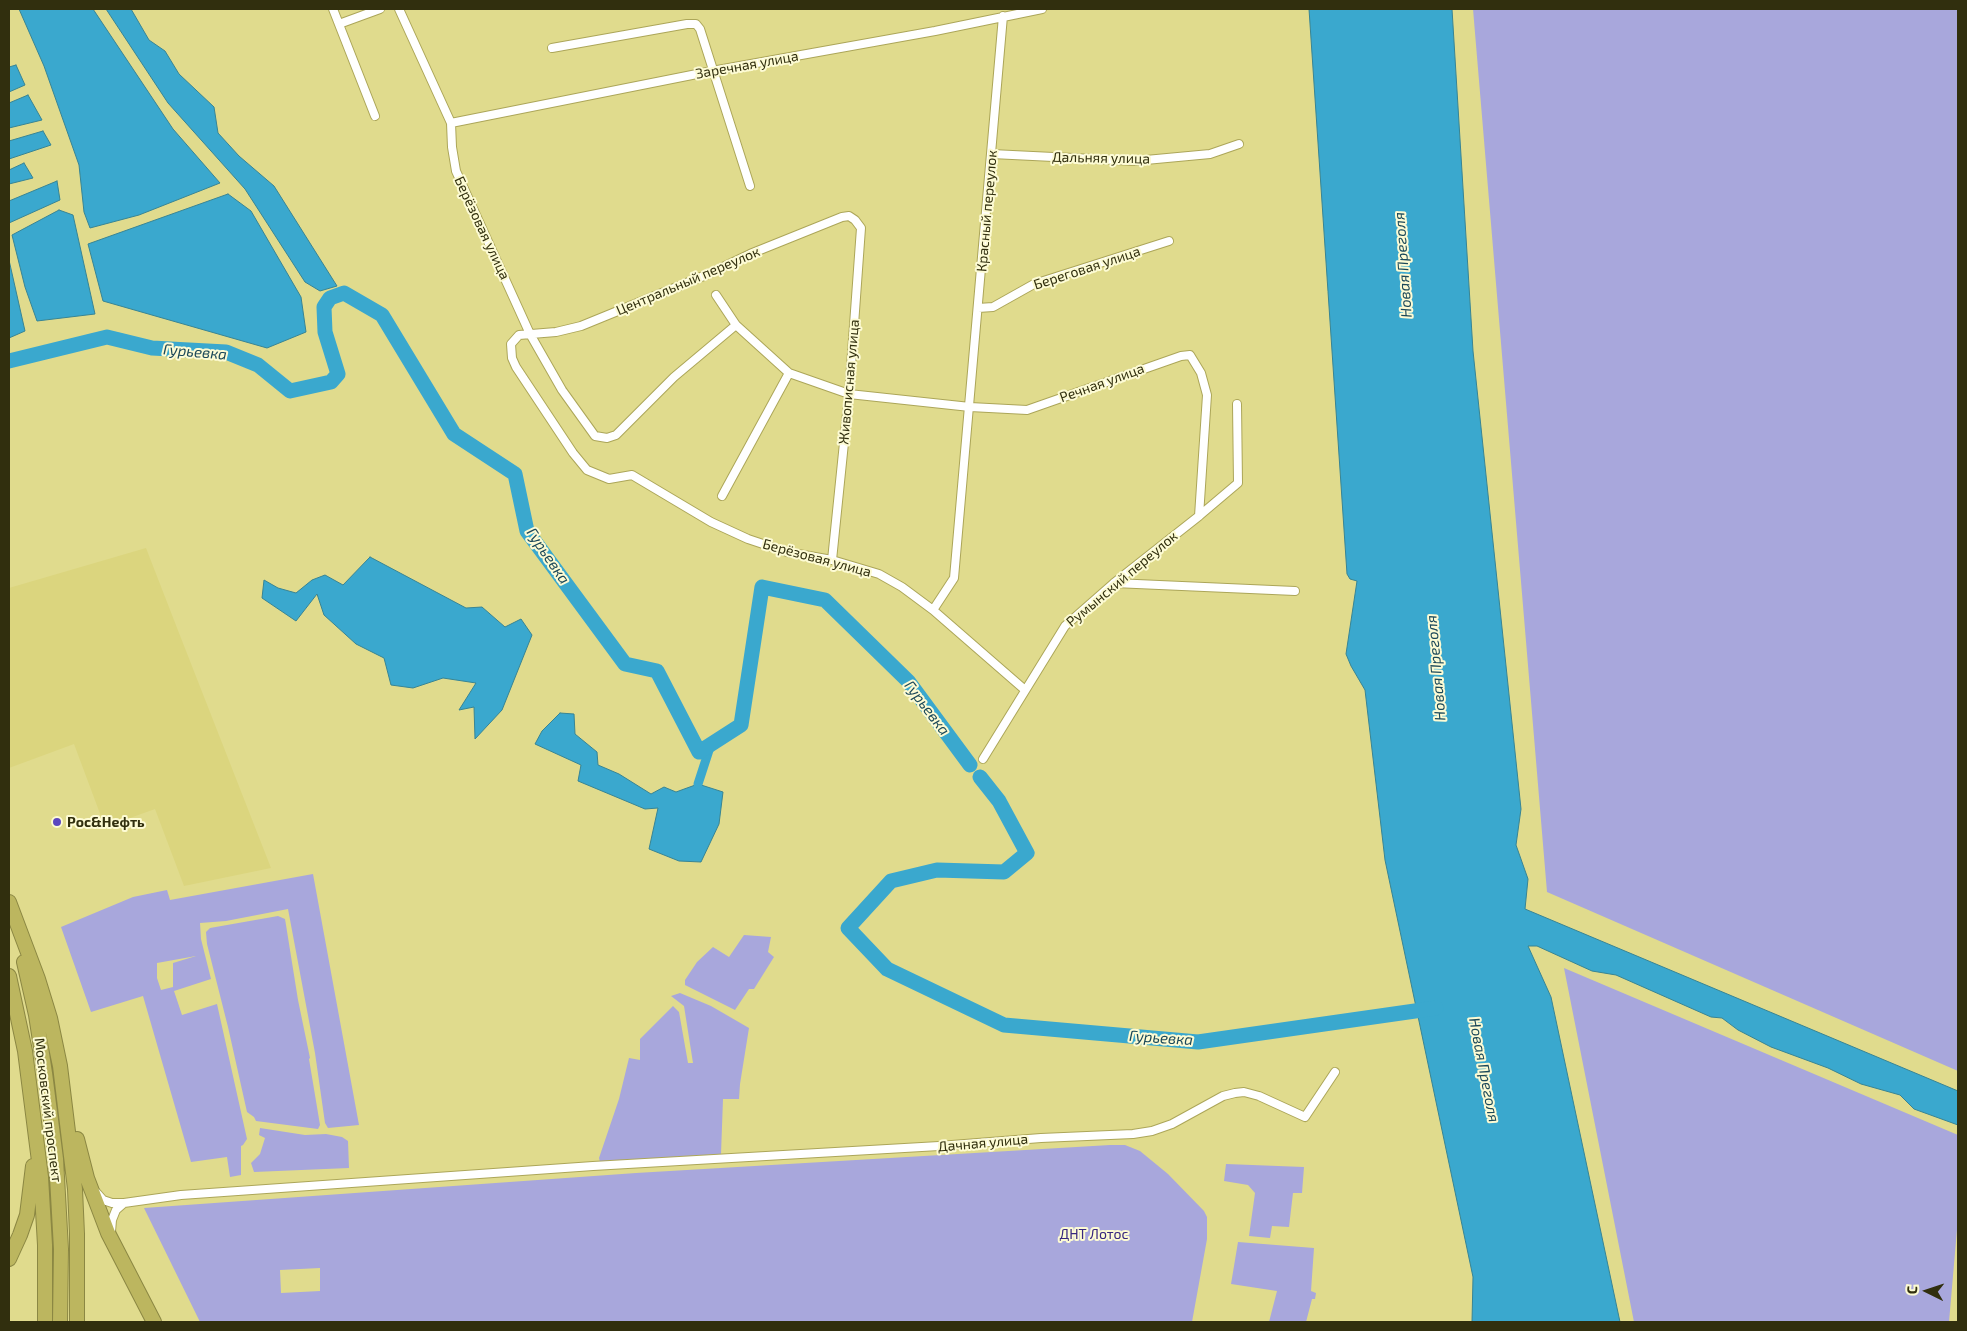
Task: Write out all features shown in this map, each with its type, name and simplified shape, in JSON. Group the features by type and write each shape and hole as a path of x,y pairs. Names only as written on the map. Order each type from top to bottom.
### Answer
{"highway":[{"path":"9,901 50,1018 60,1066 74,1189 78,1275 77,1322"},
{"name":"Московский проспект","path":"9,901 36,1015 50,1103 60,1213 60,1322"},
{"name":"Московский проспект","path":"9,976 25,1051 41,1177 45,1245 45,1322"},
{"path":"65,1097 87,1178 113,1244 154,1322"},
{"path":"9,1259 20,1235 28,1208 32,1175 34,1116"}],"street":[{"path":"333,9 375,116"},
{"path":"339,24 380,9"},
{"name":"Берёзовая улица","path":"399,9 451,123 456,171 530,334 562,390 595,436 607,438 616,435 674,377 736,326"},
{"name":"Заречная улица","path":"451,123 1042,9"},
{"name":"Красный переулок","path":"933,610 954,578 1003,16"},
{"path":"552,48 696,24 700,29 712,72 750,186"},
{"name":"Дальняя улица","path":"992,154 1135,161 1210,154 1239,144"},
{"name":"Живописная улица","path":"832,560 849,394 861,228 856,220 849,216 842,217"},
{"name":"Центральный переулок","path":"530,334 556,332 581,326 842,217"},
{"name":"Береговая улица","path":"978,308 993,307 1034,284 1169,241"},
{"name":"Центральный переулок","path":"716,295 736,326 789,372 849,394"},
{"name":"Берёзовая улица","path":"530,334 514,339 511,344 512,358 573,453 588,470 609,479 632,475 644,480 710,522 748,539 787,552 832,560 879,574 902,587 933,610 1025,690"},
{"name":"Речная улица","path":"849,394 1027,410 1181,356 1190,355 1201,373 1207,395 1200,516"},
{"path":"722,496 789,372"},
{"name":"Румынский переулок","path":"983,759 1065,626 1114,583 1200,516 1238,483 1236,404"},
{"path":"1114,583 1295,591"},
{"name":"Дачная улица","path":"124,1203 181,1195 593,1166 1133,1134 1152,1131 1172,1124 1223,1096 1244,1092 1259,1096 1304,1117 1335,1072"},
{"path":"87,1178 103,1200 112,1203 124,1203"},
{"path":"113,1244 112,1220 116,1210 124,1203"}],"shaded area":[{"path":"146,548 271,868 184,886 155,809 105,827 74,744 9,768 9,588"}],"green space":[{"path":"1473,9 1958,9 1958,1071 1547,892"},
{"path":"313,874 359,1125 328,1128 325,1123 315,1053 288,909 226,921 200,923 201,939 211,979 174,991 182,1015 217,1004 247,1139 241,1146 241,1175 230,1177 227,1157 191,1162 143,996 91,1012 61,927 133,897 167,890 170,900","holes":["196,956 173,963 173,987 161,990 157,978 157,963"]},
{"path":"278,916 285,919 298,1000 310,1058 320,1125 318,1129 256,1121 247,1112 207,944 206,932 210,928"},
{"path":"744,935 771,937 768,952 774,957 754,989 749,989 735,1010 685,985 685,980 697,962 713,947 729,957"},
{"path":"1564,968 1958,1135 1958,1218 1949,1322 1634,1322"},
{"path":"680,993 711,1006 749,1028 739,1099 723,1099 721,1154 600,1162 599,1158 619,1099 629,1058 640,1060 640,1039 673,1006 679,1012 688,1063 693,1063 684,1006 671,996"},
{"path":"260,1128 305,1135 326,1134 342,1137 348,1141 349,1168 254,1172 251,1163 260,1154 265,1138 259,1135"},
{"name":"ДНТ Лотос","path":"1125,1145 1140,1151 1168,1174 1204,1211 1207,1217 1207,1239 1192,1322 200,1322 144,1208 636,1173","holes":["320,1268 320,1291 281,1293 280,1270"]},
{"path":"1226,1164 1304,1167 1302,1193 1293,1193 1289,1227 1272,1226 1270,1238 1249,1236 1255,1193 1248,1185 1224,1181"},
{"path":"1238,1242 1314,1248 1311,1291 1316,1293 1315,1299 1312,1299 1306,1322 1269,1322 1277,1291 1231,1284"}],"water":[{"path":"19,9 93,9 173,129 220,183 139,215 90,228 84,212 79,165 44,66"},
{"path":"106,9 131,9 149,40 165,51 179,74 214,107 218,133 239,156 274,186 337,286 320,291 305,282 245,189 168,103"},
{"name":"Новая Преголя","path":"1309,9 1452,9 1473,351 1521,809 1516,845 1528,879 1525,909 1958,1091 1958,1125 1914,1109 1900,1095 1861,1084 1828,1068 1771,1047 1738,1030 1722,1018 1711,1017 1616,975 1592,971 1537,946 1528,946 1551,997 1620,1322 1472,1322 1473,1277 1385,860 1365,690 1346,654 1357,581 1350,579 1347,574"},
{"path":"16,65 25,85 9,92 9,67"},
{"path":"28,95 42,120 9,128 9,103"},
{"path":"43,131 51,145 9,159 9,141"},
{"path":"24,163 33,178 9,184 9,170"},
{"path":"57,181 60,200 9,223 9,201"},
{"path":"228,194 251,211 301,297 306,332 267,348 103,301 88,244"},
{"path":"59,210 73,215 95,314 37,321 25,287 12,235"},
{"path":"9,260 25,331 9,338"},
{"path":"370,557 466,608 482,607 505,627 521,619 532,635 502,710 475,739 474,707 459,710 476,683 443,678 413,688 391,685 384,658 356,644 324,615 317,594 296,621 262,598 264,580 278,588 296,593 312,580 325,575 343,585"},
{"path":"560,713 574,714 575,734 597,752 598,765 619,774 651,794 664,787 676,792 698,784 723,792 719,824 701,862 679,861 649,849 658,808 645,809 578,781 581,765 535,744 542,731"}],"waterway":[{"name":"Гурьевка","path":"9,361 107,337 152,348 226,352 258,365 290,391 331,382 338,374 325,332 324,307 330,298 344,293 382,315 454,434 515,474 527,531 625,664 657,671 699,752 741,725 762,587 825,600 908,681 970,765"},
{"path":"698,784 711,744"},
{"name":"Гурьевка","path":"980,777 999,801 1027,853 1004,872 937,870 891,881 848,928 887,969 1004,1025 1198,1042 1436,1008"}],"place":[{"name":"Рос&Нефть","path":"57,822"}]}
